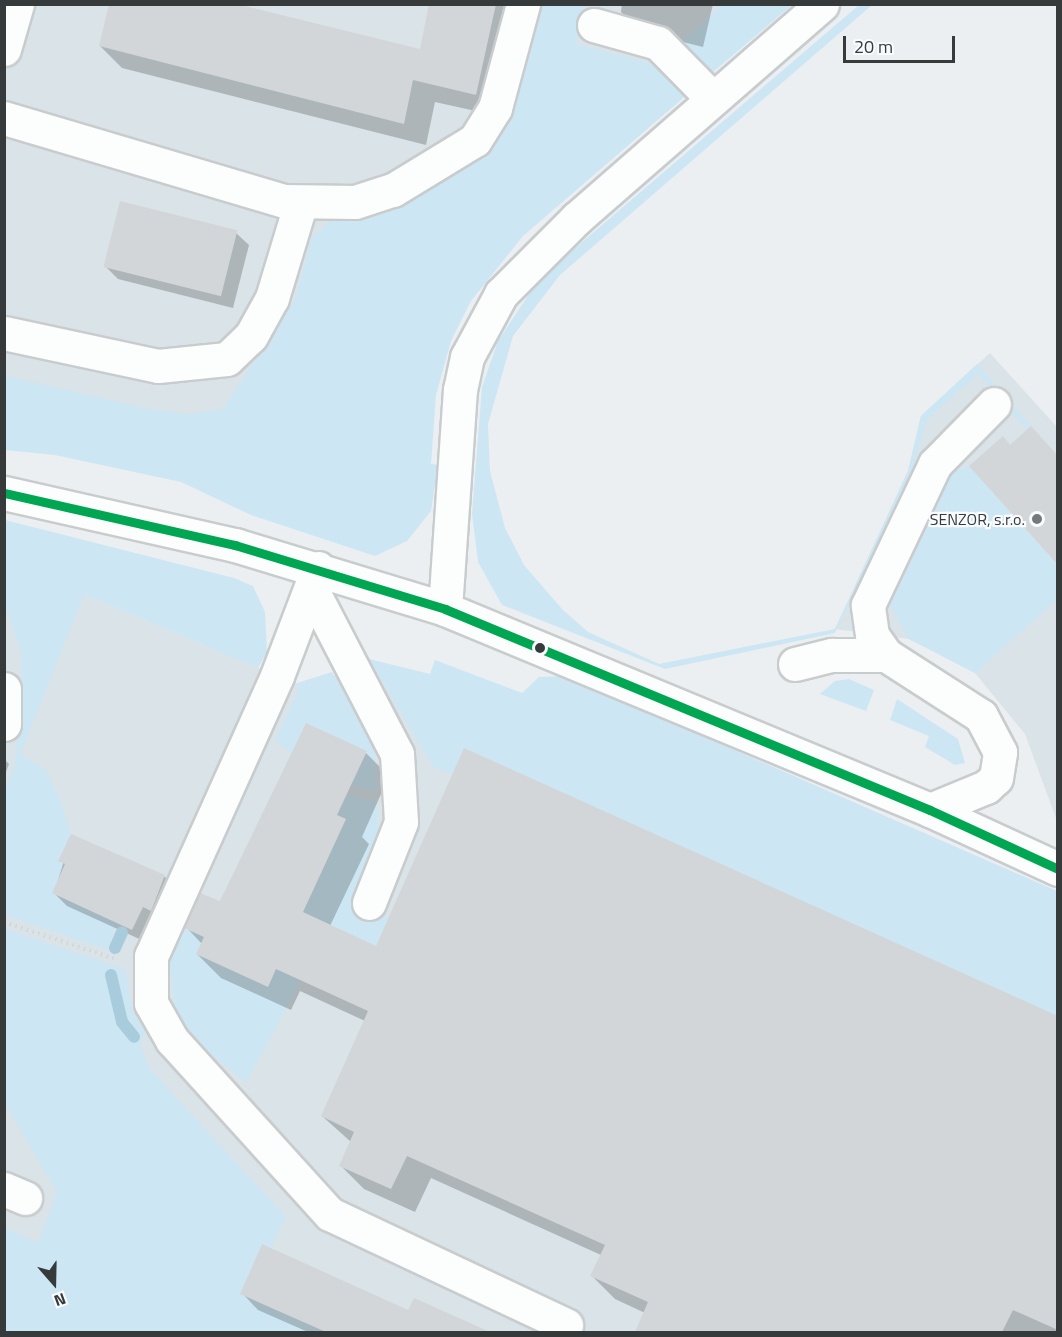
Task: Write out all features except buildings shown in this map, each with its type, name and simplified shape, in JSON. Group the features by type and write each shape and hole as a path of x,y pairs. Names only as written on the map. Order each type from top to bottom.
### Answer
{"street":[{"path":"4,49 16,4"},
{"path":"4,118 301,202 355,202 393,190 475,140 495,108 523,4"},
{"path":"445,609 460,390 482,325 501,294 577,218 822,4"},
{"path":"594,25 658,43 713,99"},
{"path":"4,333 158,366 227,359 250,336 272,298 301,202"},
{"path":"930,810 986,787 996,778 1000,752 981,716 886,655 872,635 868,605 935,464 994,404"},
{"path":"4,493 315,578 445,609 930,810 1058,869"},
{"path":"315,578 397,754 401,822 369,903"},
{"path":"315,578 151,956 149,970 151,1003 172,1040 312,1199 351,1226 566,1325"},
{"path":"795,664 832,655 886,655"},
{"path":"4,689 4,724"}],"path":[{"path":"4,922 149,970"}],"shaded area":[{"path":"5,5 722,5 245,452 5,402"},
{"path":"535,5 585,5 576,44 657,65 689,93 523,236 471,301 451,341 436,395 431,464 438,465 431,511 407,541 375,556 251,515 181,482 55,455 5,450 5,376 148,409 190,414 223,409 295,300 312,237 332,220 379,206 468,157"},
{"path":"722,5 792,5 706,78 680,43"},
{"path":"859,5 872,5 560,275 513,336 488,424 490,471 505,528 524,565 562,609 588,632 659,664 835,629 908,471 921,416 977,364 1031,426 1027,430 978,374 927,420 911,475 835,633 665,669 502,605 478,562 472,514 482,387 498,341 535,285 560,261"},
{"path":"990,353 1057,427 1057,821 1025,734 975,673 909,639 835,629 908,471 921,416"},
{"path":"969,466 1057,565 1057,600 975,673 909,639 889,604 889,587 941,477"},
{"path":"5,520 234,578 253,586 265,612 267,652 258,668 84,594 20,754 46,770 61,802 71,834 58,861 118,923 108,950 5,915 4,793 15,766 22,657 5,602"},
{"path":"5,582 84,594 308,689 369,659 1057,976 1057,1332 5,1332"},
{"path":"369,659 430,674 435,660 522,693 539,677 565,676 1057,891 1057,1016 464,748 452,774 434,768"},
{"path":"332,672 374,746 377,791 351,785 367,752 292,753 275,741 300,687 294,684"},
{"path":"849,679 874,690 866,711 820,694 835,681"},
{"path":"897,699 958,739 965,763 955,765 925,747 929,736 890,720"},
{"path":"347,795 377,802 379,840 352,903 389,917 394,954 303,912 346,819 338,815"},
{"path":"178,925 204,937 196,954 267,987 276,969 301,980 246,1083 202,1046 175,1010 168,956"},
{"path":"5,929 125,969 133,1012 145,1031 140,1044 150,1069 286,1217 271,1248 262,1244 240,1294 326,1332 5,1332 5,1228 38,1243 57,1192 5,1104"}],"waterway":[{"path":"115,948 122,932"},
{"path":"111,975 122,1022 134,1037"}],"transit line":[{"path":"4,493 235,545 445,609 930,810 1058,869"}],"place":[{"name":"SENZOR, s.r.o.","path":"1037,519"}]}
